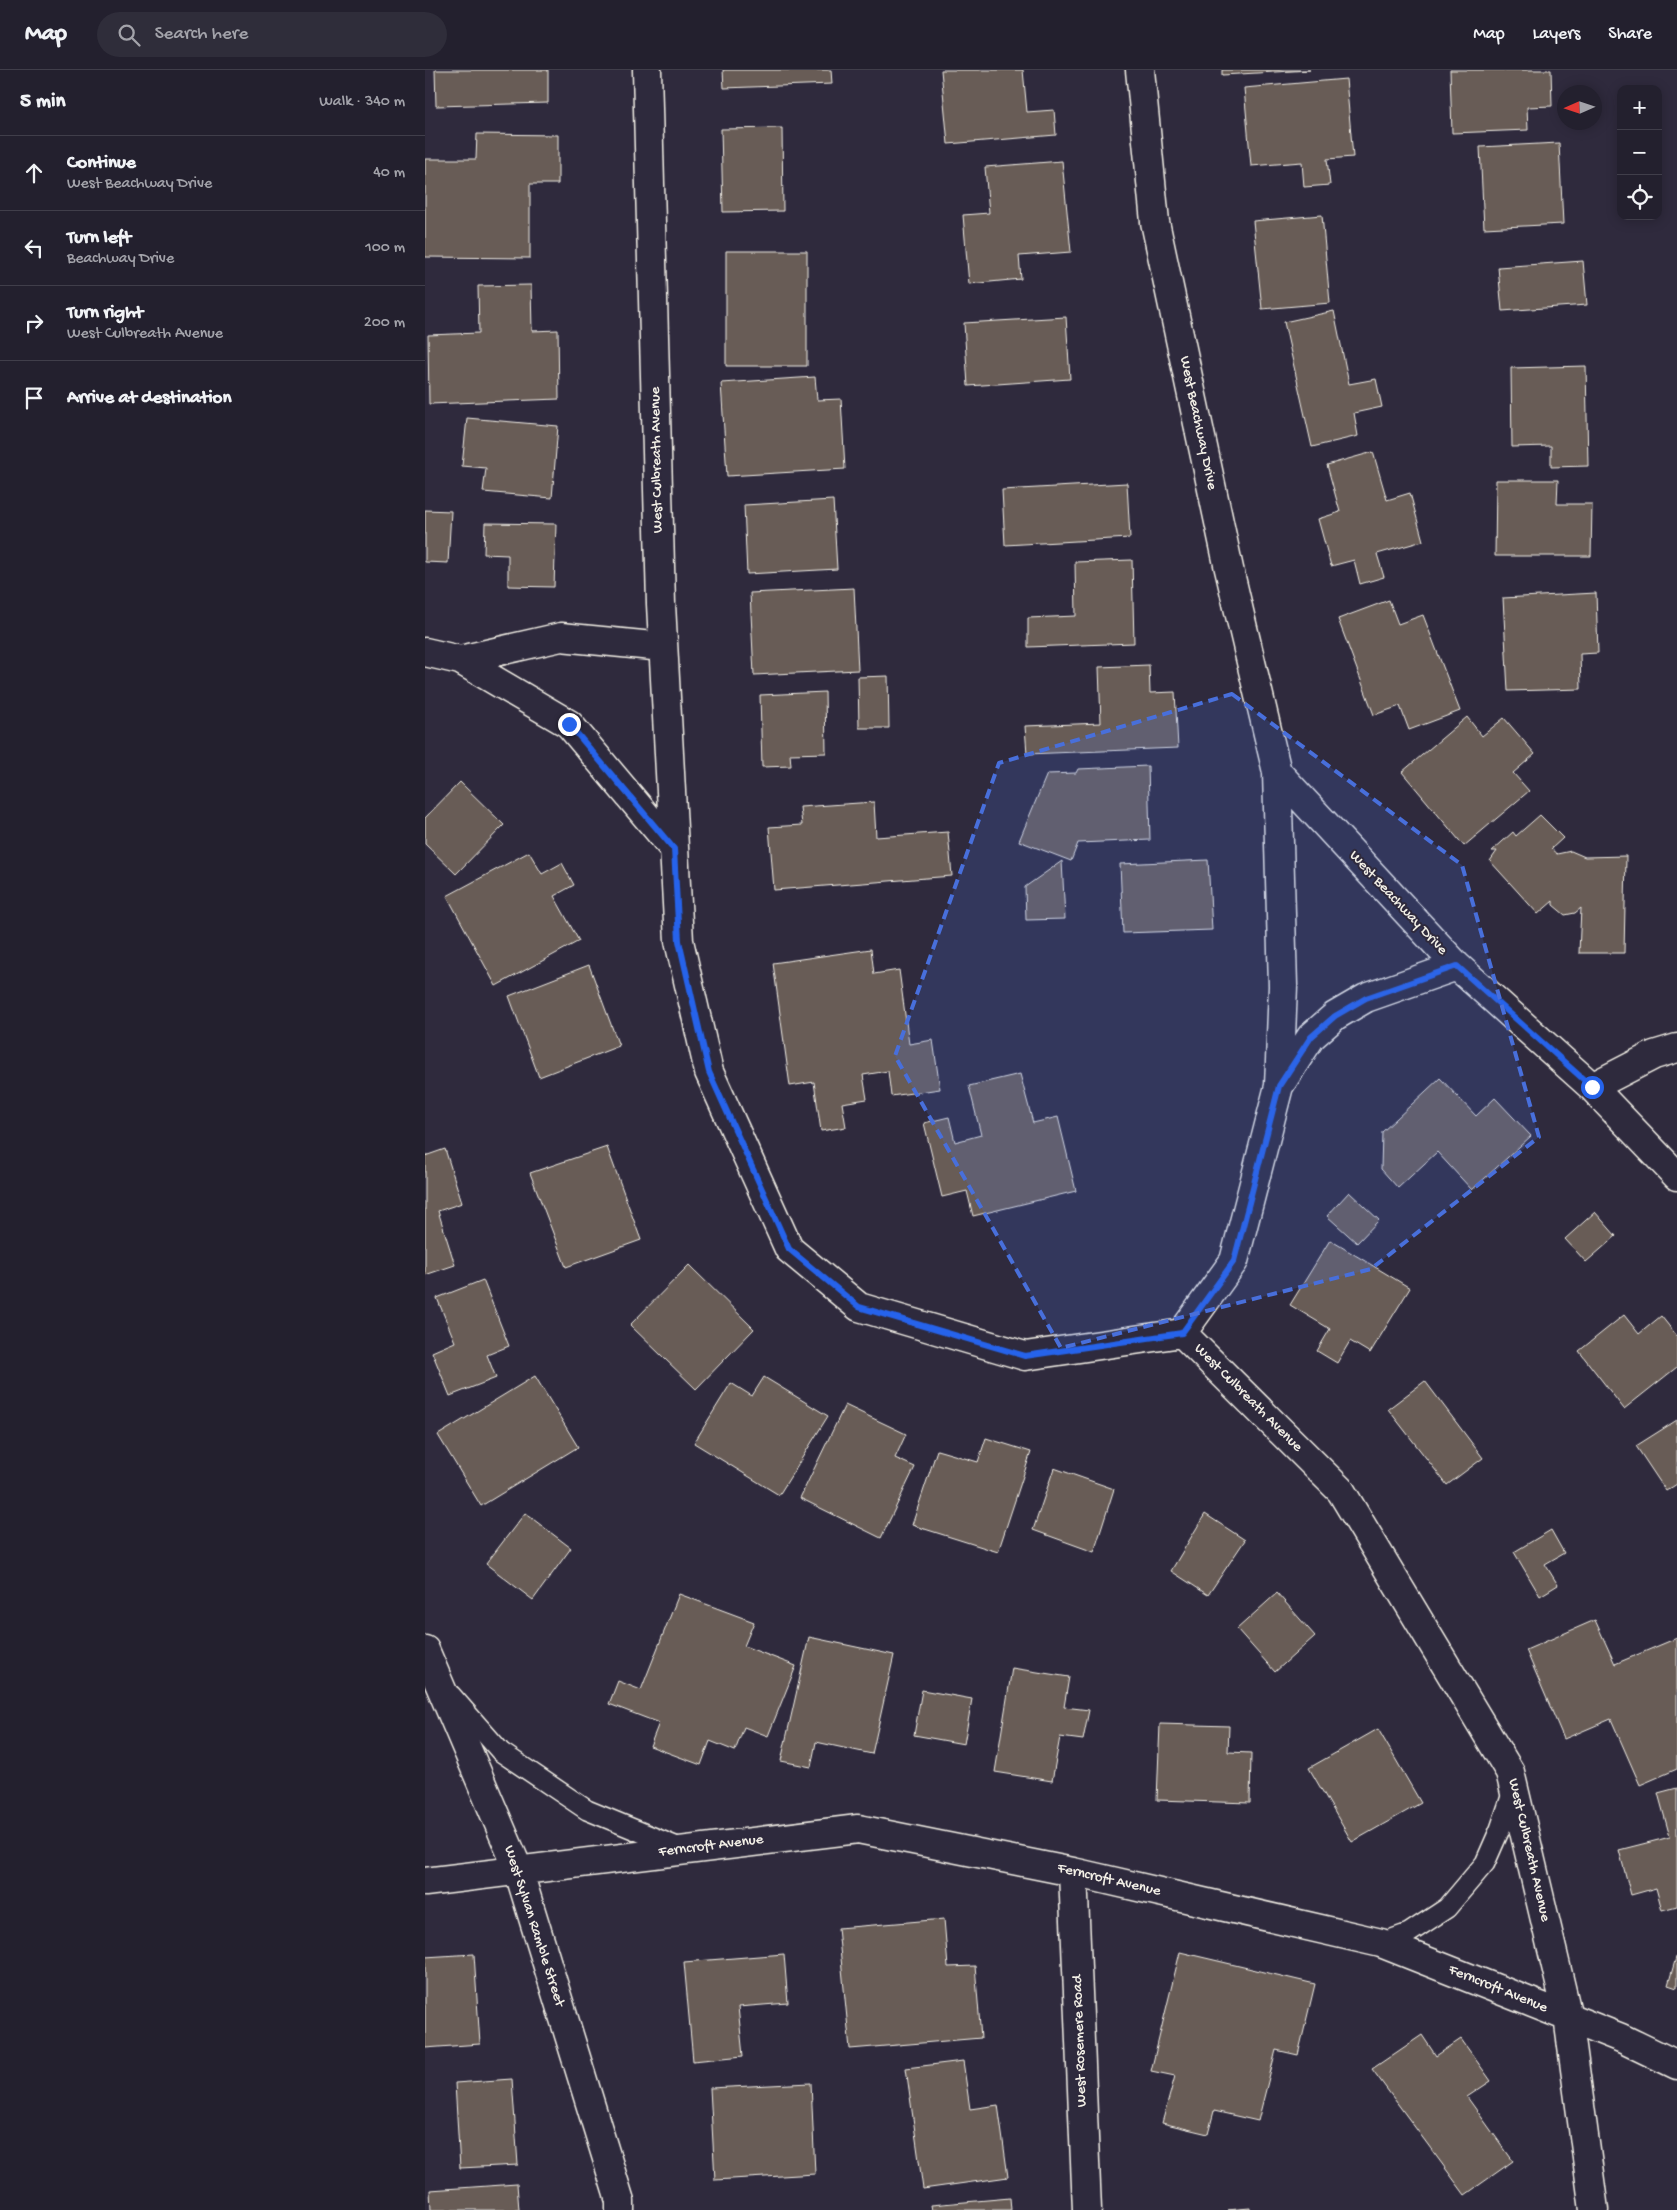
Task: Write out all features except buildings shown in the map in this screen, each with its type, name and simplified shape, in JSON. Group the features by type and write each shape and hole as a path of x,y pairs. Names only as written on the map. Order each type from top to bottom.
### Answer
{"street":[{"name":"West Culbreath Avenue","path":"647,70 663,647 679,941 709,1072 789,1249 859,1307 1025,1356 1182,1333 1341,1490 1510,1772 1569,2017 1594,2210"},
{"name":"West Beachway Drive","path":"1140,70 1155,222 1229,569 1277,772 1283,986 1279,1086"},
{"path":"460,660 561,637 663,647"},
{"path":"425,652 460,660 569,724 674,849"},
{"name":"West Beachway Drive","path":"1277,772 1457,966 1592,1087 1677,1176"},
{"path":"1182,1333 1234,1261 1279,1086 1311,1037 1335,1016 1366,998 1457,966"},
{"path":"1592,1087 1654,1055 1677,1048"},
{"name":"West Sylvan Ramble Street","path":"425,1650 518,1869 620,2200 620,2210"},
{"name":"Ferncroft Avenue","path":"425,1882 518,1869 858,1830 1073,1872 1381,1943 1621,2038 1677,2065"},
{"name":"West Rosemere Road","path":"1073,1872 1087,2210"}],"lane":[{"path":"437,1680 501,1752 587,1810 683,1850"},
{"path":"1381,1943 1409,1933 1447,1908 1485,1863 1512,1798 1513,1786"}],"highlighted area":[{"path":"1232,694 1462,865 1539,1137 1371,1269 1061,1348 895,1056 999,763"}],"route":[{"path":"569,724 674,849 679,941 709,1072 789,1249 859,1307 1025,1356 1182,1333 1234,1261 1279,1086 1311,1037 1335,1016 1366,998 1457,966 1592,1087"}]}
